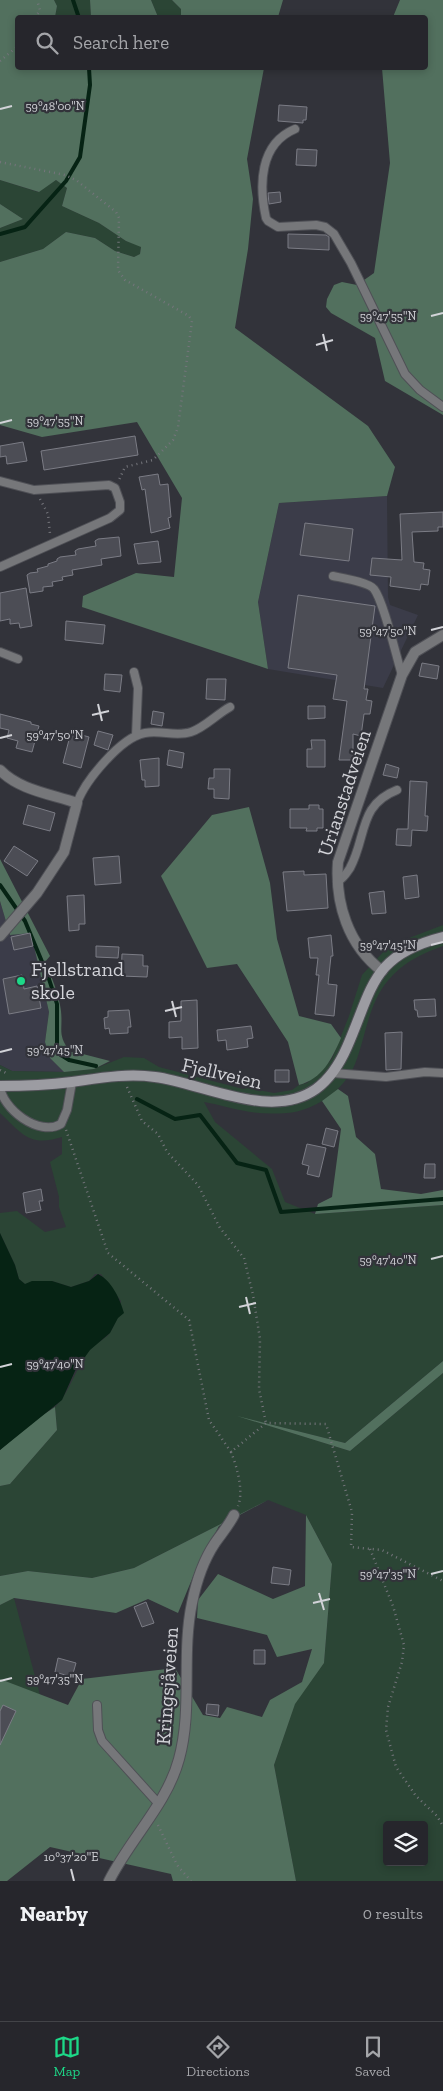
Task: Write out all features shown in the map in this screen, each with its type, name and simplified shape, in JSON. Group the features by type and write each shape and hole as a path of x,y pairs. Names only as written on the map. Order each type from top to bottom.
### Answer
{"main road":[{"name":"Fjellveien","path":"0,1086 72,1082 125,1075 155,1076 238,1097 276,1101 302,1096 316,1089 333,1073 350,1041 369,991 382,970 405,951 430,940 443,937"}],"street":[{"name":"Urianstadveien","path":"382,970 364,953 346,923 339,900 337,882 338,862 402,675 416,652 443,635"},
{"path":"0,770 6,777 20,785 77,803 64,852 37,893 0,936"},
{"name":"Kringsjåveien","path":"110,1881 117,1865 171,1781 184,1740 187,1721 188,1637 194,1594 202,1569 215,1544 234,1515"}],"lane":[{"path":"295,129 275,143 267,158 262,178 262,191 268,222 278,227 316,225 324,227 334,234 351,263 405,374 420,390 443,407"},
{"path":"0,481 34,490 102,484 115,488 120,502 120,510 116,514 0,567"},
{"path":"333,576 367,584 374,588 402,675"},
{"path":"0,652 18,659"},
{"path":"134,672 138,688 136,736"},
{"path":"77,803 81,791 99,767 136,736 146,733 174,735 190,732 230,707"},
{"path":"337,882 343,879 357,854 368,813 384,795 397,790"},
{"path":"333,1073 386,1077 425,1072 443,1073"},
{"path":"0,1086 4,1101 29,1123 49,1128 62,1124 67,1110 72,1082"},
{"path":"97,1705 98,1730 102,1741 155,1808"}],"path":[{"path":"37,0 40,10 37,15"},
{"path":"0,61 15,48"},
{"path":"0,162 65,175 76,180 116,212 119,218 118,270 120,276 188,316 192,321 178,426 173,440 154,460 125,467 115,488"},
{"path":"34,490 48,514 50,528 49,545"},
{"path":"127,1087 142,1121 158,1134 167,1152 198,1185 220,1228 244,1258 253,1295 260,1339 259,1389 266,1423"},
{"path":"62,1124 68,1133 108,1253 189,1320 209,1420 231,1452 240,1494 239,1503 234,1515"},
{"path":"231,1452 266,1423 326,1424 352,1512 351,1547 382,1550 443,1581"},
{"path":"370,1549 393,1606 404,1645 402,1662 388,1707 386,1730 396,1766 416,1796 437,1816 443,1826"},
{"path":"155,1808 177,1865 191,1881"}],"shaded area":[{"path":"0,0 54,0 57,6 55,15 15,15 15,70 264,70 247,159 253,199 248,249 235,328 368,426 395,467 387,496 279,503 258,602 268,669 82,607 83,596 136,573 174,577 182,498 137,422 42,437 0,425 0,262 43,249 66,232 95,238 115,251 134,257 140,254 141,247 126,241 99,223 62,206 67,188 56,180 39,192 0,180"},
{"path":"54,0 90,0 91,15 55,15 57,6"},
{"path":"90,0 151,0 157,15 91,15"},
{"path":"151,0 172,0 181,9 181,15 157,15"},
{"path":"172,0 283,0 279,15 181,15 181,9"},
{"path":"400,0 443,0 443,415 385,381 375,338 331,313 326,307 327,299 334,285 342,282 357,285 374,273 390,163 382,70 428,70 428,15 394,15"},
{"path":"0,180 38,192 56,180 67,188 62,206 99,223 126,241 141,246 140,254 134,257 115,251 95,238 66,232 43,249 0,262 0,228 23,219 0,204"},
{"path":"0,204 23,219 0,228"},
{"path":"387,496 388,597 390,605 418,615 383,688 268,669 258,602 279,503"},
{"path":"249,807 270,883 277,939 299,1016 331,1024 341,1038 330,1061 320,1073 299,1085 288,1042 237,964 207,968 161,876 212,815"},
{"path":"0,859 50,956 45,962 59,998 63,1041 70,1052 110,1061 94,1069 64,1072 50,1058 45,1042 49,1012 31,933 10,935 0,901"},
{"name":"Fjellstrand skole","path":"0,901 10,935 31,932 49,1012 45,1042 50,1058 64,1072 12,1071 0,1065"},
{"path":"443,925 443,946 411,961 399,969 385,984 373,1006 355,1064 344,1082 336,1090 308,1108 287,1113 255,1113 204,1102 215,1122 272,1169 285,1202 315,1214 443,1205 443,1361 345,1443 248,1419 350,1451 443,1373 443,1881 296,1881 274,1765 295,1703 324,1663 332,1564 306,1515 268,1500 134,1568 92,1578 28,1571 0,1576 0,1486 10,1484 57,1430 55,1407 65,1394 91,1348 111,1331 118,1316 121,1301 101,1274 95,1274 89,1281 71,1287 52,1281 25,1284 19,1279 15,1265 0,1233 0,1213 17,1211 45,1232 66,1227 59,1207 59,1197 50,1162 62,1154 62,1137 42,1141 34,1140 21,1133 0,1113 0,1065 12,1071 64,1072 94,1069 124,1057 144,1058 159,1067 243,1089 248,1088 274,1093 292,1090 299,1085 307,1083 332,1059 349,1016 362,975 385,950 396,943"},
{"path":"338,1089 348,1096 356,1137 375,1154 381,1189 421,1194 443,1190 443,1205 315,1214 318,1204 332,1197 341,1129 322,1101"},
{"path":"0,1233 15,1265 19,1279 25,1284 32,1281 52,1281 71,1287 89,1281 98,1274 107,1281 118,1296 124,1313 118,1318 110,1333 90,1350 75,1371 62,1400 0,1450"},
{"path":"443,1361 443,1373 350,1451 237,1416 345,1443"},
{"path":"55,1407 57,1430 10,1484 0,1486 0,1450 35,1420"},
{"path":"268,1500 219,1526 197,1567 178,1613 148,1599 116,1613 14,1598 0,1605 0,1576 28,1571 92,1578 134,1568"},
{"path":"306,1515 332,1564 324,1663 295,1704 274,1765 296,1881 173,1881 171,1874 50,1847 7,1881 0,1881 0,1679 68,1705 82,1679 175,1668 203,1715 220,1718 227,1707 262,1717 270,1700 302,1682 312,1649 277,1657 267,1635 197,1618 198,1600 218,1574 273,1599 305,1586"},
{"path":"14,1598 40,1695 0,1679 0,1605"}],"building":[{"path":"279,105 307,107 306,120 303,120 303,123 278,121"},
{"path":"297,149 317,150 316,166 296,165"},
{"path":"280,192 281,202 269,204 268,193"},
{"path":"288,234 326,235 329,237 329,250 288,248"},
{"path":"135,436 138,455 44,470 41,451"},
{"path":"23,442 27,461 7,464 6,456 0,457 0,446"},
{"path":"158,474 160,485 168,484 171,517 168,518 170,528 151,533 145,489 142,490 139,477"},
{"path":"443,512 443,527 438,527 438,531 412,532 414,562 424,563 423,569 430,570 428,585 421,584 420,590 390,586 391,577 370,575 372,558 402,560 400,514"},
{"path":"305,523 353,529 349,561 300,555"},
{"path":"119,537 121,556 101,559 102,565 72,570 73,575 62,577 63,580 52,582 53,586 43,587 43,591 30,593 27,575 30,573 38,572 37,569 48,566 48,564 57,561 60,557 76,555 75,551 78,549 96,546 95,541 98,539"},
{"path":"158,541 161,562 138,564 134,544"},
{"path":"26,588 32,626 20,628 19,623 10,624 10,619 0,621 0,593"},
{"path":"298,595 375,606 364,689 368,689 366,700 372,701 370,714 364,714 361,736 353,734 353,760 339,760 347,701 333,699 337,675 288,668"},
{"path":"66,621 105,625 103,644 65,640"},
{"path":"422,663 439,666 437,679 419,676"},
{"path":"105,674 122,675 120,692 104,690"},
{"path":"207,679 226,679 225,700 206,699"},
{"path":"308,706 325,706 325,718 308,719"},
{"path":"153,711 164,713 162,726 151,724"},
{"path":"0,714 39,726 32,752 16,748 18,741 7,738 9,730 0,728"},
{"path":"98,731 113,735 108,750 94,745"},
{"path":"71,732 89,737 81,768 63,763"},
{"path":"311,740 325,740 325,767 307,767 307,749 312,749"},
{"path":"169,750 184,753 182,768 167,765"},
{"path":"159,758 159,786 145,787 145,780 142,780 140,760"},
{"path":"386,764 399,768 397,778 383,775"},
{"path":"214,769 230,769 229,799 214,798 214,789 208,789 209,778 214,778"},
{"path":"410,781 427,782 425,816 428,816 427,831 412,830 411,846 396,845 397,829 408,829"},
{"path":"28,805 55,813 50,831 23,824"},
{"path":"309,805 319,805 319,809 323,809 323,828 317,828 317,831 306,831 307,828 290,828 290,809 309,809"},
{"path":"14,846 38,861 27,876 4,861"},
{"path":"119,856 121,883 95,885 93,858"},
{"path":"304,871 304,875 326,874 328,908 287,911 283,872"},
{"path":"417,875 419,897 405,899 403,877"},
{"path":"384,891 386,913 372,914 369,893"},
{"path":"84,895 85,924 79,924 79,930 69,931 67,896"},
{"path":"30,933 33,946 14,950 11,937"},
{"path":"331,935 333,956 331,956 328,984 337,985 334,1016 315,1014 319,975 316,975 318,958 310,958 308,938"},
{"path":"96,946 119,947 118,958 96,957"},
{"path":"122,954 143,955 143,966 148,966 147,977 121,976"},
{"path":"22,975 24,989 37,986 41,1008 9,1014 3,979"},
{"path":"435,999 436,1016 418,1017 414,1000"},
{"path":"197,1000 198,1048 182,1049 182,1037 169,1038 169,1022 181,1021 181,1001"},
{"path":"129,1010 131,1027 128,1027 128,1033 110,1034 109,1028 105,1029 104,1018 108,1017 108,1011"},
{"path":"251,1026 253,1038 247,1039 248,1047 227,1050 226,1040 218,1041 217,1030"},
{"path":"402,1032 401,1069 386,1070 385,1033"},
{"path":"275,1070 289,1070 289,1082 275,1082"},
{"path":"326,1128 338,1131 334,1147 322,1144"},
{"path":"307,1144 326,1148 319,1177 307,1174 309,1166 302,1164"},
{"path":"425,1164 435,1164 435,1178 424,1178"},
{"path":"41,1189 43,1201 39,1201 41,1210 26,1213 23,1193"},
{"path":"273,1567 291,1570 289,1585 271,1583"},
{"path":"146,1602 154,1623 142,1627 134,1607"},
{"path":"254,1650 265,1650 265,1664 254,1664"},
{"path":"58,1658 76,1663 72,1677 55,1672"},
{"path":"207,1704 219,1705 218,1716 206,1714"},
{"path":"3,1705 16,1711 0,1745 0,1711"}],"waterway":[{"path":"73,0 78,15"},
{"path":"0,234 25,227 66,181 80,157 90,85 89,70"},
{"path":"0,885 25,921 48,976 57,1004 57,1047 61,1055 69,1060 96,1066"},
{"path":"137,1099 175,1119 200,1115 237,1163 266,1170 281,1212 443,1199"}],"place":[{"name":"Fjellstrand skole","path":"21,981"}]}
